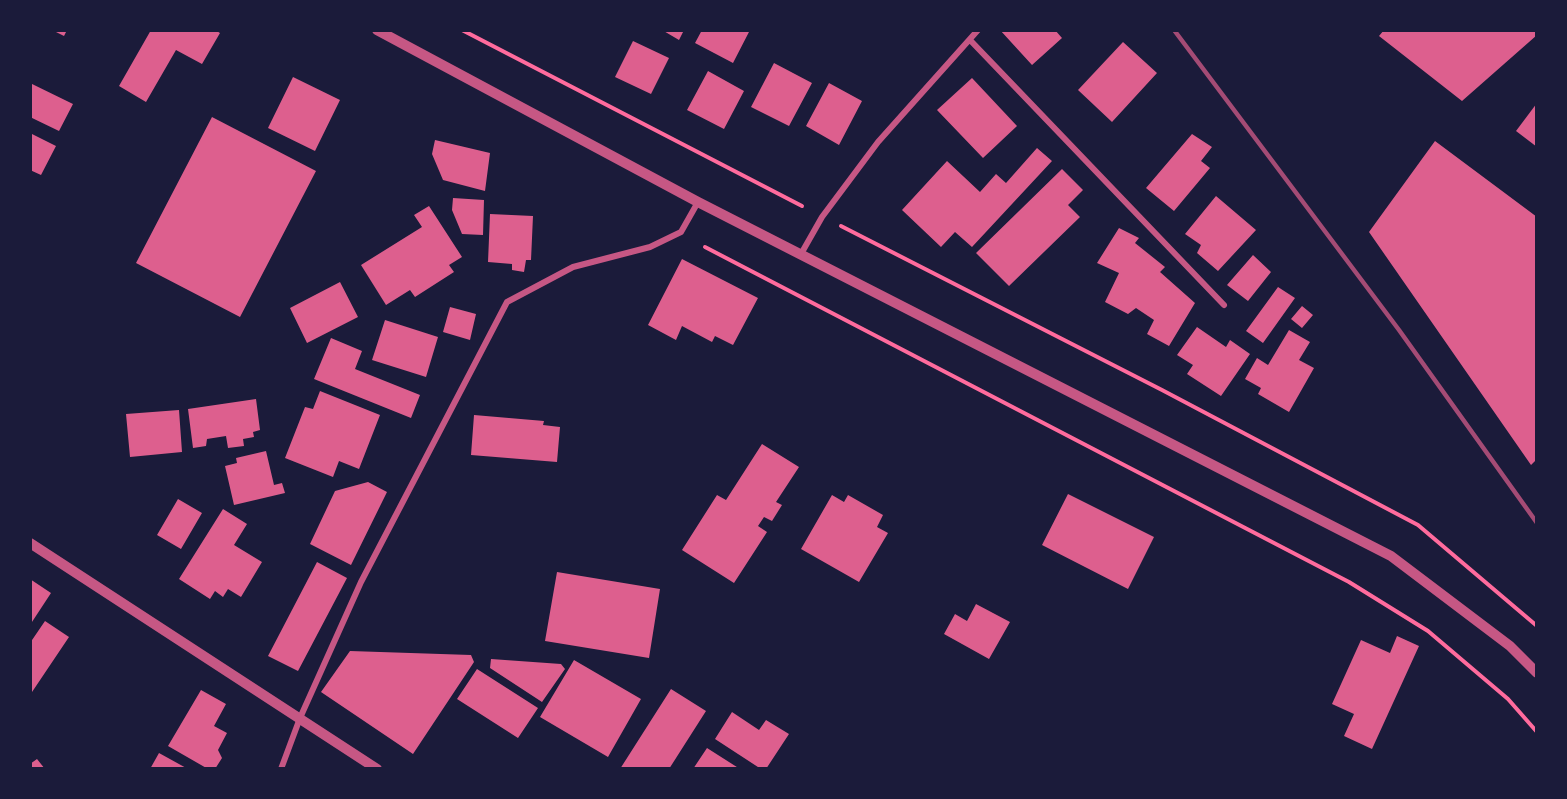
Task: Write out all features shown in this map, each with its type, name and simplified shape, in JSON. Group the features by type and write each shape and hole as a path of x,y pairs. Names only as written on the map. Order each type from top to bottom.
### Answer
{"street":[{"path":"377,30 698,201 1216,468 1391,555 1510,646 1537,673"},
{"path":"801,254 822,217 878,142 978,30"},
{"path":"970,40 1224,305"},
{"path":"281,769 300,718 361,582 507,302 573,267 650,247 681,232 698,201"},
{"path":"30,543 377,769"}],"path":[{"path":"462,30 1418,525 1537,626"},
{"path":"705,247 1349,582 1428,631 1508,699 1537,732"}],"building":[{"path":"52,30 67,30 64,36"},
{"path":"151,30 215,30 220,33 202,64 176,50 146,102 119,86"},
{"path":"662,30 684,30 679,40"},
{"path":"702,30 750,30 733,63 695,43"},
{"path":"1000,30 1055,30 1062,38 1032,65"},
{"path":"1384,30 1537,30 1537,35 1462,101 1379,36"},
{"path":"633,41 669,58 651,94 615,77"},
{"path":"1123,42 1157,73 1112,122 1078,90"},
{"path":"774,63 812,83 789,126 751,107"},
{"path":"708,71 744,91 724,129 687,110"},
{"path":"293,77 340,100 315,151 268,128"},
{"path":"972,78 1017,126 983,158 937,110"},
{"path":"30,83 73,104 59,131 30,117"},
{"path":"829,83 862,101 839,145 806,126"},
{"path":"1537,103 1537,147 1516,131"},
{"path":"212,117 316,171 240,317 136,263"},
{"path":"30,133 56,146 41,175 30,170"},
{"path":"1192,134 1212,147 1201,161 1210,168 1174,211 1146,188"},
{"path":"435,140 490,153 485,191 443,180 432,154"},
{"path":"1435,141 1537,217 1537,459 1531,465 1369,232"},
{"path":"1037,148 1052,161 972,247 955,232 941,247 902,210 947,161 980,192 996,174 1006,183"},
{"path":"1062,169 1083,190 1068,205 1080,217 1009,286 976,253"},
{"path":"1216,196 1256,230 1218,271 1197,253 1201,245 1185,234"},
{"path":"453,198 484,200 483,235 462,234 452,210"},
{"path":"429,206 462,257 449,265 454,272 415,297 410,290 386,305 361,265 422,227 414,215"},
{"path":"490,214 533,216 531,260 526,260 524,272 512,270 512,264 488,262"},
{"path":"1119,228 1139,238 1135,243 1165,267 1160,272 1195,303 1169,346 1147,334 1154,320 1136,308 1128,314 1105,302 1119,273 1097,263"},
{"path":"1253,255 1271,272 1248,301 1227,285"},
{"path":"682,259 758,298 733,345 715,336 712,342 682,326 676,340 648,325"},
{"path":"340,282 358,317 307,343 290,308"},
{"path":"1278,287 1295,298 1263,343 1246,331"},
{"path":"1302,306 1313,315 1302,328 1291,319"},
{"path":"450,307 476,314 470,340 443,332"},
{"path":"385,320 438,337 426,377 372,360"},
{"path":"1197,327 1226,347 1230,340 1250,354 1221,396 1187,374 1193,365 1177,355"},
{"path":"1289,330 1310,342 1299,360 1314,368 1289,412 1258,394 1261,388 1245,379 1257,358 1268,365"},
{"path":"331,338 362,351 355,369 420,395 411,418 314,379"},
{"path":"320,391 380,415 359,469 339,461 333,477 285,458 305,407 313,409"},
{"path":"256,399 260,430 253,432 254,437 243,439 244,446 228,448 226,436 207,439 206,446 193,448 188,409"},
{"path":"179,410 182,452 130,457 126,414"},
{"path":"474,415 544,421 543,425 560,427 557,462 471,455"},
{"path":"762,444 799,467 776,502 782,505 772,521 764,517 758,526 767,532 734,583 682,550 717,495 726,500"},
{"path":"266,451 274,485 282,483 285,493 234,505 225,466 237,463 236,458"},
{"path":"368,482 387,492 351,565 310,544 335,491"},
{"path":"1068,494 1154,537 1128,589 1042,545"},
{"path":"832,495 844,502 848,495 883,515 877,527 888,533 859,582 801,549"},
{"path":"178,499 202,513 181,549 157,535"},
{"path":"223,509 247,524 234,545 262,562 241,597 228,589 223,597 215,591 210,599 179,579"},
{"path":"317,562 347,578 298,671 268,656"},
{"path":"557,572 660,589 649,658 545,641"},
{"path":"30,579 51,593 30,625"},
{"path":"976,604 1010,622 989,659 944,634 955,614 967,621"},
{"path":"45,621 69,637 30,695 30,643"},
{"path":"1397,636 1419,646 1372,749 1344,736 1354,714 1332,704 1361,640 1390,653"},
{"path":"350,651 471,655 474,662 413,754 321,692"},
{"path":"491,659 561,664 565,669 542,702 490,668"},
{"path":"574,660 641,699 608,757 540,717"},
{"path":"477,669 538,708 518,738 457,699"},
{"path":"671,689 706,711 669,769 620,769"},
{"path":"201,690 226,704 214,726 227,733 218,750 222,758 215,769 208,769 168,746"},
{"path":"732,712 759,730 766,720 789,734 766,769 761,769 715,739"},
{"path":"707,748 740,769 693,769"},
{"path":"159,753 188,769 150,769"},
{"path":"37,759 45,769 30,769 30,764"}],"railway":[{"path":"1174,30 1399,330 1537,523"}]}
